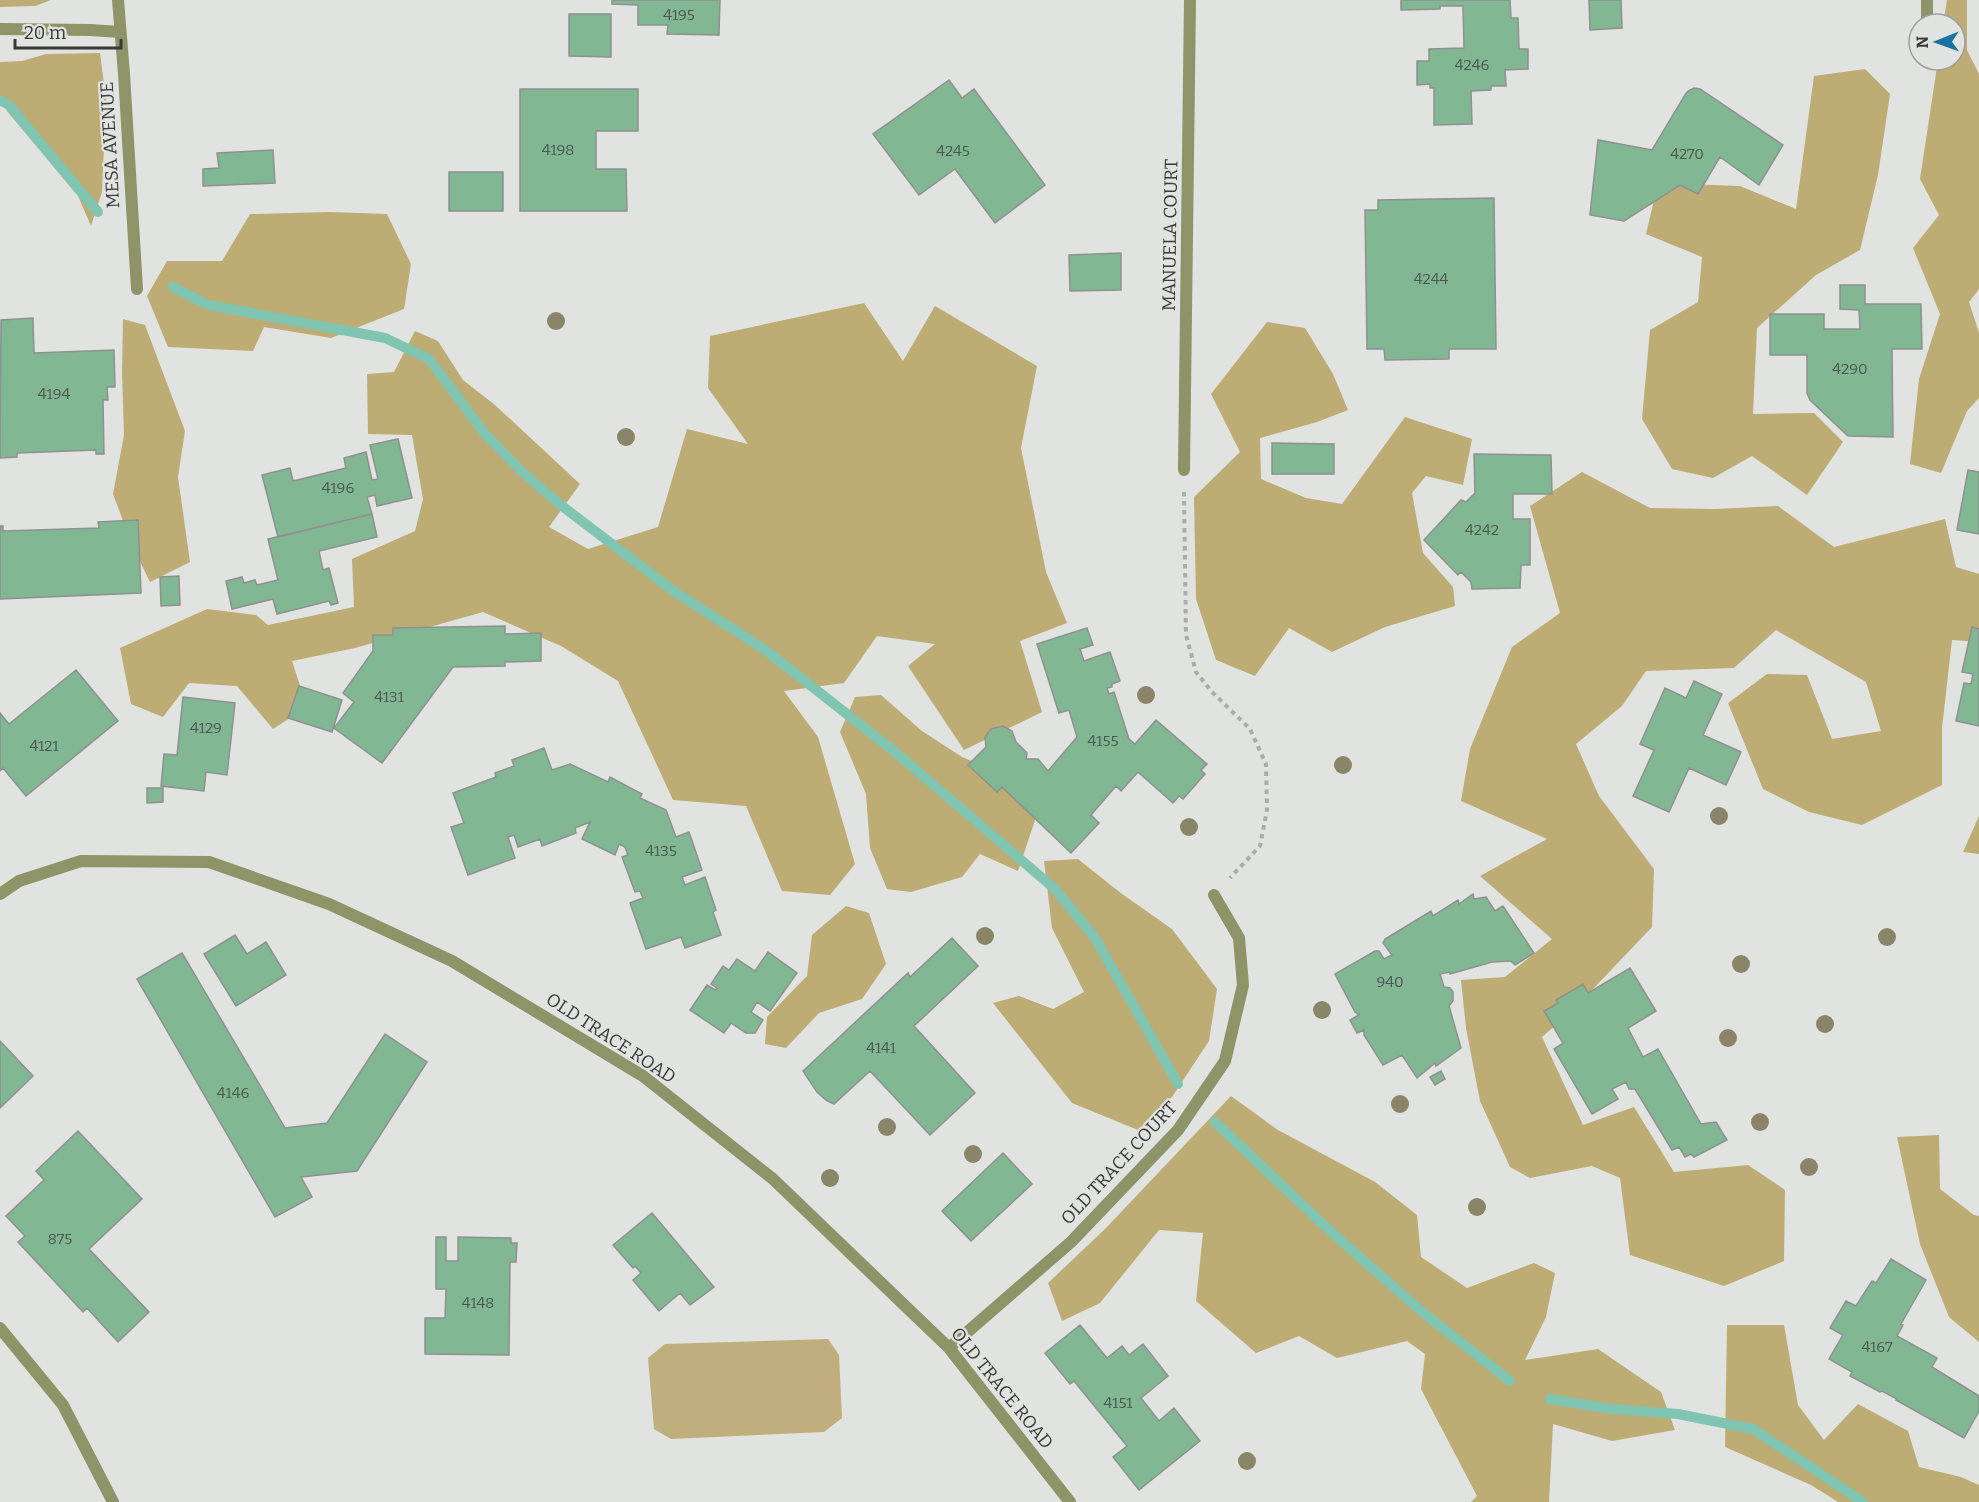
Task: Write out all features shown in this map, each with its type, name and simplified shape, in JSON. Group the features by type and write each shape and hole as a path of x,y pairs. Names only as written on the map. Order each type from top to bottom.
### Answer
{"street":[{"name":"MESA AVENUE","path":"118,0 137,289"},
{"name":"MANUELA COURT","path":"1184,470 1190,0"},
{"path":"0,29 120,32"},
{"name":"OLD TRACE ROAD","path":"0,894 19,881 81,861 209,862 329,904 452,961 643,1076 773,1179 949,1348 1070,1502"},
{"name":"OLD TRACE COURT","path":"949,1348 1071,1242 1178,1130 1226,1061 1243,986 1239,938 1214,895"},
{"path":"0,1328 63,1405 113,1502"}],"path":[{"path":"1184,470 1186,634 1196,672 1211,691 1250,729 1266,764 1267,810 1260,846 1214,895"}],"shaded area":[{"path":"0,0 51,0 35,6 0,7"},
{"path":"1947,0 1967,0 1967,12 1945,12"},
{"path":"1967,50 1979,74 1979,289 1969,302 1979,333 1979,398 1967,411 1941,473 1910,464 1919,379 1940,314 1913,248 1939,215 1920,179 1936,72 1967,72"},
{"path":"100,53 106,100 102,192 91,226 78,196 7,111 0,95 0,62 22,61 46,54"},
{"path":"1865,69 1890,94 1878,175 1860,250 1816,275 1757,328 1753,414 1814,413 1843,442 1807,495 1752,456 1713,478 1672,469 1642,419 1650,330 1698,302 1702,257 1646,234 1658,183 1740,186 1796,209 1814,76"},
{"path":"330,212 387,214 411,264 404,309 331,338 264,327 253,351 168,347 147,296 167,261 222,261 250,214"},
{"path":"864,303 903,361 935,306 1037,366 1021,448 1046,572 1067,623 1020,641 1042,712 964,750 908,666 935,644 877,636 844,683 784,691 818,737 855,864 830,895 782,891 746,806 673,800 618,681 561,646 483,612 355,648 292,661 307,707 273,729 237,686 189,683 163,717 131,704 120,648 207,609 256,615 268,625 354,607 352,559 415,531 423,499 412,435 368,434 367,374 394,372 415,331 438,341 463,380 495,405 580,484 549,527 588,549 658,527 687,429 748,444 708,388 710,336"},
{"path":"123,319 145,325 185,431 178,477 190,562 150,582 132,545 113,494 124,435"},
{"path":"1267,322 1305,328 1333,374 1348,410 1317,422 1260,438 1261,479 1306,498 1342,504 1405,417 1472,439 1463,485 1426,476 1412,493 1423,553 1453,587 1455,606 1385,627 1332,652 1289,628 1255,676 1216,660 1196,599 1194,497 1240,452 1211,394"},
{"path":"1582,472 1650,508 1715,509 1778,506 1834,547 1945,519 1956,567 1979,574 1979,642 1952,640 1942,728 1942,785 1862,825 1809,812 1763,789 1728,703 1767,674 1807,675 1832,739 1881,731 1866,682 1776,630 1734,668 1646,671 1622,706 1576,744 1599,796 1654,869 1652,927 1574,1009 1542,1037 1583,1125 1634,1107 1674,1172 1748,1165 1785,1190 1784,1261 1724,1286 1630,1255 1620,1178 1592,1166 1530,1178 1510,1167 1480,1101 1466,1028 1461,980 1505,977 1552,939 1480,876 1547,839 1461,801 1470,749 1512,647 1560,613 1530,506"},
{"path":"881,695 922,731 962,757 1012,778 1040,805 1018,871 980,854 962,877 911,892 887,889 870,848 866,794 840,732 855,697"},
{"path":"1979,816 1979,854 1963,852"},
{"path":"1078,859 1172,929 1217,989 1209,1041 1172,1097 1138,1130 1072,1103 993,1003 1019,996 1053,1009 1084,992 1052,928 1044,861"},
{"path":"846,906 869,913 886,964 862,999 819,1013 786,1048 765,1044 767,1017 807,976 812,935"},
{"path":"1231,1096 1278,1130 1375,1182 1417,1215 1421,1257 1467,1288 1534,1263 1555,1273 1546,1317 1525,1360 1598,1349 1661,1392 1675,1430 1612,1441 1553,1424 1549,1502 1471,1502 1477,1496 1421,1389 1425,1354 1407,1341 1337,1358 1299,1336 1256,1353 1196,1301 1203,1233 1159,1230 1100,1303 1062,1321 1048,1283 1105,1229"},
{"path":"1939,1135 1940,1189 1974,1215 1979,1216 1979,1342 1949,1317 1920,1244 1897,1137"},
{"path":"1727,1325 1784,1325 1798,1405 1824,1440 1858,1404 1908,1431 1919,1467 1961,1477 1979,1485 1979,1502 1838,1502 1811,1485 1725,1447"},
{"path":"828,1339 839,1355 842,1418 824,1432 671,1439 654,1429 648,1358 665,1344"}],"building":[{"path":"612,0 720,0 719,35 667,34 668,25 638,25 638,5 612,4"},
{"path":"1401,0 1510,0 1511,18 1518,18 1519,49 1528,49 1528,69 1505,70 1506,86 1491,86 1491,90 1471,91 1472,124 1434,125 1434,88 1430,88 1430,84 1417,85 1417,61 1429,61 1429,49 1464,48 1463,6 1401,10"},
{"path":"1589,0 1621,0 1622,28 1590,30"},
{"path":"569,14 611,14 611,57 569,56"},
{"path":"949,80 962,98 974,89 1045,185 995,223 955,169 919,195 873,134"},
{"path":"1694,88 1700,89 1783,145 1759,185 1720,157 1698,194 1680,185 1624,221 1590,215 1598,140 1652,150 1685,95"},
{"path":"520,89 638,89 638,131 596,131 596,169 626,169 627,211 520,211"},
{"path":"273,150 275,183 203,186 203,169 219,168 217,153"},
{"path":"449,172 503,172 503,211 449,211"},
{"path":"1494,198 1496,349 1449,349 1449,359 1385,360 1384,349 1367,349 1365,210 1378,210 1378,200"},
{"path":"1121,253 1121,290 1070,291 1069,255"},
{"path":"1840,285 1865,285 1865,304 1921,304 1922,349 1892,349 1893,437 1848,436 1810,400 1807,393 1807,355 1770,355 1770,314 1824,314 1824,329 1860,329 1859,310 1840,309"},
{"path":"33,318 34,353 114,350 115,387 107,387 108,400 103,400 104,454 96,454 96,450 17,453 17,457 0,458 1,320"},
{"path":"398,439 412,498 377,506 375,495 367,497 372,514 278,537 262,475 290,468 293,481 346,468 344,458 366,452 372,480 378,479 370,445"},
{"path":"1272,443 1334,444 1334,474 1272,474"},
{"path":"1474,454 1551,455 1552,494 1513,494 1513,519 1530,519 1530,565 1521,565 1520,588 1472,589 1471,582 1461,572 1458,575 1424,540 1461,500 1466,502 1475,493"},
{"path":"1968,470 1979,472 1979,534 1957,530"},
{"path":"372,514 377,537 319,551 323,570 329,568 338,603 331,605 329,601 277,614 273,599 232,609 226,581 242,577 244,583 255,580 257,585 278,580 268,539"},
{"path":"138,520 141,593 0,599 0,526 3,526 3,531 99,528 98,522"},
{"path":"179,576 180,605 161,606 160,577"},
{"path":"505,626 505,634 541,633 541,661 505,662 505,666 453,667 382,763 334,728 354,702 343,693 373,651 373,635 393,635 393,628"},
{"path":"1972,627 1979,629 1979,726 1956,721 1964,683 1971,684 1973,674 1962,672"},
{"path":"1087,628 1093,645 1080,649 1084,661 1110,652 1120,681 1107,688 1109,694 1114,692 1129,739 1135,744 1156,720 1207,764 1201,770 1205,774 1183,799 1179,796 1173,803 1138,772 1121,791 1116,786 1091,815 1099,823 1071,853 1002,787 997,792 968,765 986,747 985,737 991,729 1003,726 1012,731 1016,742 1027,753 1026,759 1038,759 1048,771 1077,737 1069,710 1059,713 1037,644"},
{"path":"76,670 118,721 26,796 3,768 0,771 0,713 9,724"},
{"path":"1694,681 1722,694 1703,735 1741,752 1726,785 1689,768 1669,812 1633,796 1654,750 1640,744 1665,688 1686,698"},
{"path":"299,686 342,700 332,732 288,718"},
{"path":"183,697 235,703 227,775 206,772 204,791 161,786 164,754 177,755"},
{"path":"544,748 552,770 570,764 608,782 610,777 642,794 640,798 666,810 676,837 689,832 702,870 682,877 685,885 705,877 716,910 713,912 721,935 685,948 681,937 646,949 630,903 643,898 640,891 635,892 622,857 628,855 625,847 619,844 615,855 582,839 590,822 575,828 576,833 542,846 540,839 518,847 514,835 508,837 515,858 468,875 451,827 464,823 453,793 496,777 495,773 514,766 512,760"},
{"path":"147,788 163,788 163,802 147,803"},
{"path":"1473,894 1474,899 1486,897 1495,911 1503,906 1534,953 1515,965 1511,961 1492,962 1450,974 1450,972 1440,974 1444,987 1450,988 1453,992 1453,1001 1449,1006 1461,1048 1436,1066 1435,1063 1417,1078 1402,1055 1383,1065 1364,1035 1364,1030 1357,1033 1350,1020 1359,1015 1355,1012 1335,974 1375,951 1379,951 1384,959 1392,955 1383,943 1385,939 1431,911 1433,916 1458,900 1459,904"},
{"path":"235,935 247,954 266,942 286,975 236,1006 204,954"},
{"path":"952,938 978,966 914,1026 975,1093 930,1135 870,1071 834,1104 826,1100 817,1092 803,1071 908,973 910,977"},
{"path":"768,952 797,973 770,1011 757,1002 751,1012 763,1020 755,1033 746,1033 731,1023 724,1033 690,1010 707,985 715,990 717,988 711,984 723,966 729,970 737,959 755,971"},
{"path":"182,953 285,1128 327,1123 385,1034 427,1062 357,1171 301,1177 312,1197 275,1217 137,979"},
{"path":"1630,968 1656,1011 1628,1028 1643,1057 1658,1049 1701,1124 1716,1122 1727,1140 1694,1157 1691,1154 1685,1157 1679,1147 1672,1150 1635,1089 1629,1089 1626,1082 1612,1089 1618,1099 1592,1114 1554,1049 1563,1043 1544,1011 1558,1003 1556,1000 1583,984 1588,993"},
{"path":"0,1041 33,1076 0,1108"},
{"path":"1441,1071 1445,1079 1435,1085 1430,1077"},
{"path":"78,1131 142,1199 89,1249 149,1312 118,1342 87,1308 83,1312 18,1242 25,1236 6,1216 44,1180 36,1171"},
{"path":"1003,1153 1032,1184 971,1241 942,1211"},
{"path":"652,1213 714,1287 690,1305 680,1293 659,1311 633,1280 641,1273 635,1266 633,1268 613,1245"},
{"path":"436,1237 446,1237 446,1261 458,1261 458,1237 511,1238 511,1243 517,1243 516,1262 510,1262 509,1355 425,1354 425,1318 445,1318 446,1289 436,1289"},
{"path":"1891,1259 1926,1280 1901,1324 1903,1325 1897,1336 1937,1358 1932,1367 1979,1396 1979,1411 1964,1438 1897,1399 1850,1376 1852,1372 1829,1359 1843,1335 1830,1328 1846,1301 1856,1306 1872,1281 1876,1283"},
{"path":"1080,1325 1107,1358 1122,1346 1129,1355 1143,1344 1168,1376 1141,1398 1159,1421 1174,1408 1200,1441 1139,1490 1113,1457 1127,1446 1074,1381 1070,1384 1045,1353"}],"waterway":[{"path":"0,100 9,105 98,212"},
{"path":"173,287 208,305 385,338 429,359 485,434 521,471 562,506 675,592 764,649 894,751 1055,889 1095,938 1178,1084"},
{"path":"1215,1122 1329,1230 1421,1311 1510,1381"},
{"path":"1550,1399 1612,1409 1678,1414 1753,1429 1863,1502"}]}
